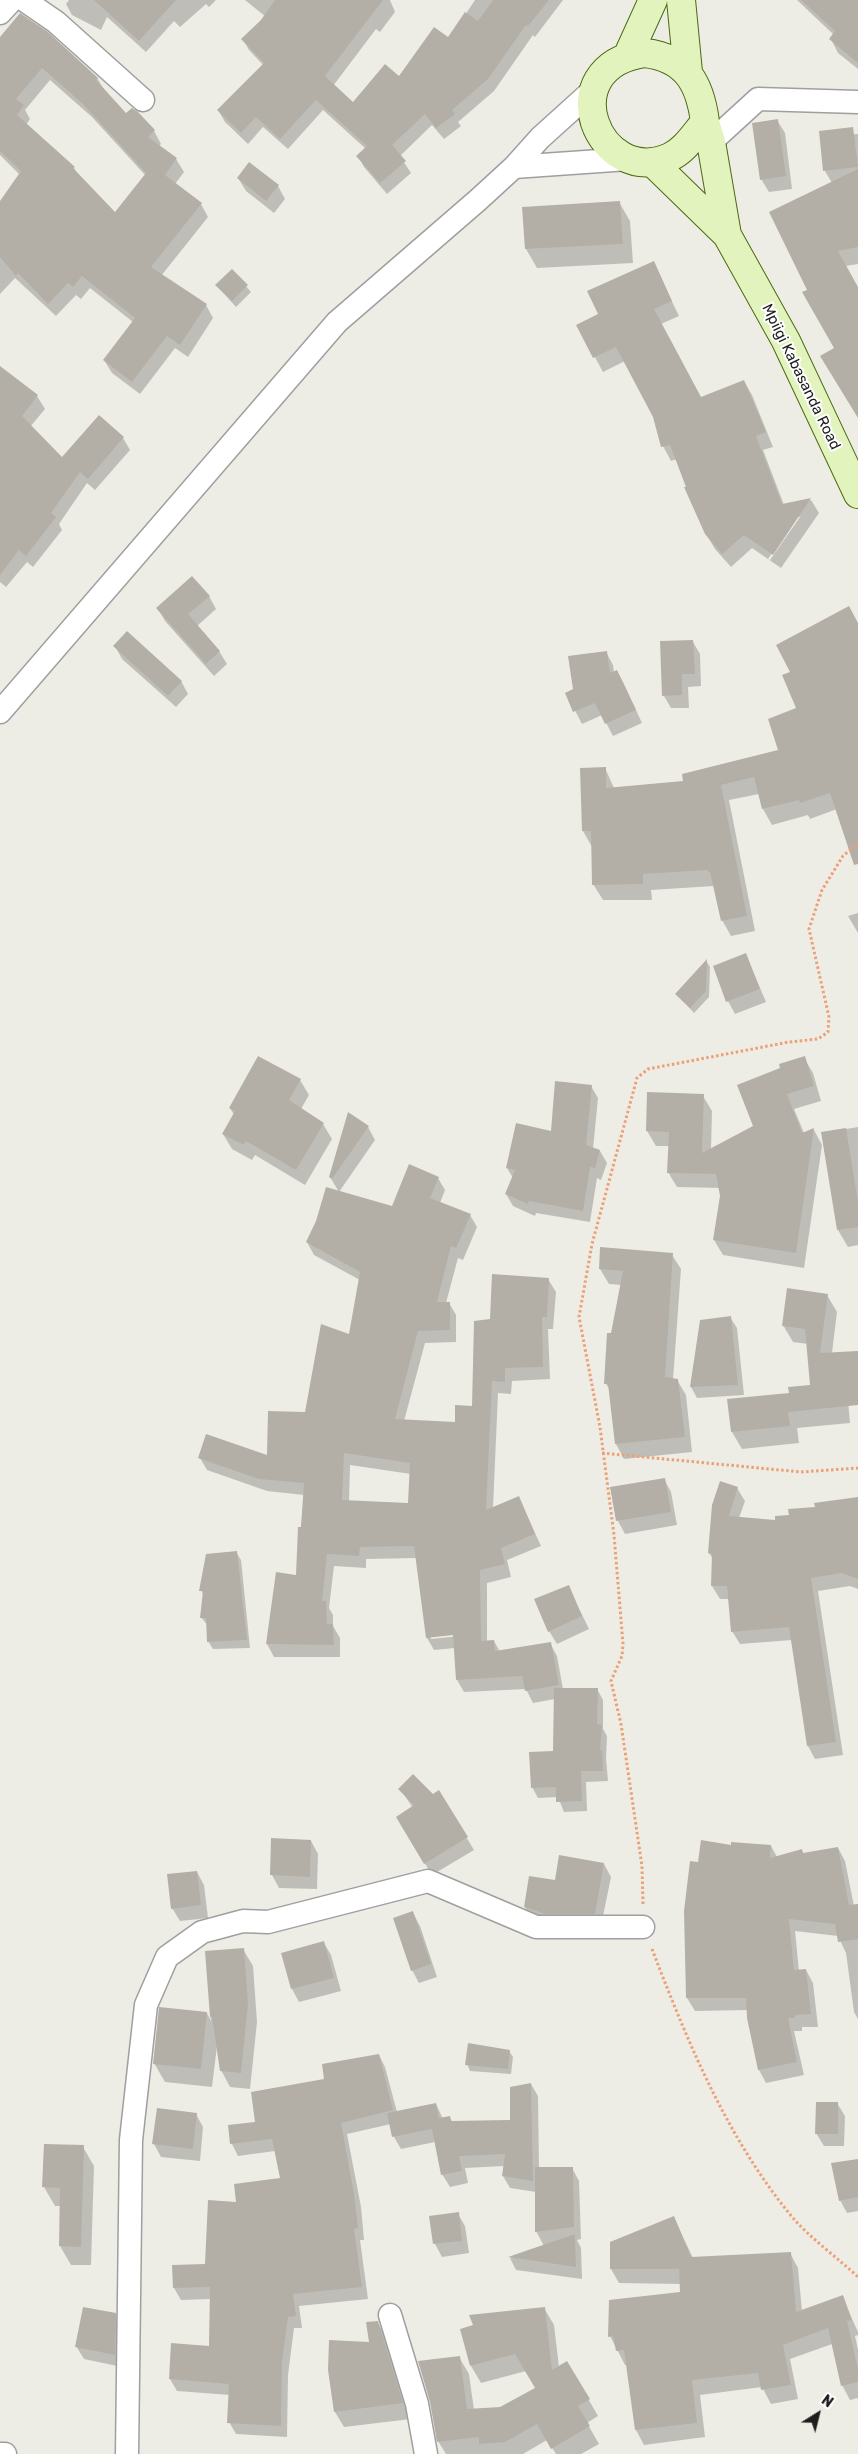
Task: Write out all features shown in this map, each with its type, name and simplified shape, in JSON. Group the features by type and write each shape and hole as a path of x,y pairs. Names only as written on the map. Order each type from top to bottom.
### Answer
{"main road":[{"path":"628,55 653,0"},
{"path":"681,0 688,72"},
{"path":"645,52 661,54 676,61 688,72 699,92 708,132 670,157 640,160 607,145 594,123 592,91 602,75 614,63 628,55 645,52"},
{"name":"Mpiigi Kabasanda Road","path":"708,132 727,235 786,341 858,494"},
{"name":"Mpiigi Kabasanda Road","path":"640,160 727,235"}],"street":[{"path":"0,13 12,0"},
{"path":"24,0 56,22 143,100"},
{"path":"0,712 337,322 514,167 540,138 592,91"},
{"path":"708,132 758,99 858,102"},
{"path":"514,167 640,160"},
{"path":"127,2454 132,2140 146,2005 167,1957 202,1932 243,1921 268,1922 428,1881 536,1927 644,1927"},
{"path":"390,2315 417,2404 426,2454"},
{"path":"0,2454 5,2454"}],"path":[{"path":"858,843 842,856 822,890 809,929 829,1017 828,1032 818,1039 770,1045 648,1069 637,1078 592,1244 579,1317 600,1427 614,1535 623,1644 622,1656 611,1681 621,1724 642,1866 644,1927 677,2012 709,2084 748,2156 794,2219 858,2277"},
{"path":"602,1453 801,1472 858,1468"}],"building":[{"path":"94,0 176,0 139,41"},
{"path":"275,0 383,0 325,76 353,102 385,64 399,76 434,27 448,37 465,12 478,21 493,0 549,0 528,26 526,25 488,79 452,110 455,114 436,128 425,114 392,145 406,161 380,183 356,156 367,146 316,100 280,139 256,117 241,133 217,110 264,63 241,39 261,20"},
{"path":"801,0 858,0 858,63 829,39 835,31"},
{"path":"20,13 48,32 98,78 96,80 126,113 132,108 155,130 148,137 177,158 165,175 202,203 151,267 207,304 180,345 167,336 132,382 103,360 135,318 82,276 73,287 68,283 48,304 18,273 16,276 0,257 0,201 21,171 0,151 0,37","holes":["42,68 83,104 146,173 115,212 73,168 75,167 17,115 24,105 16,99"]},
{"path":"778,119 786,176 760,180 752,123"},
{"path":"853,127 858,167 823,171 819,131"},
{"path":"249,162 279,185 266,201 237,178"},
{"path":"858,169 858,247 838,251 858,287 858,418 820,356 834,348 802,292 807,290 769,212"},
{"path":"620,201 623,244 525,249 522,207"},
{"path":"654,261 672,301 654,309 701,397 744,380 766,432 756,436 782,504 811,498 773,555 744,535 722,554 705,534 684,487 686,487 670,445 661,447 653,417 616,347 593,358 576,325 598,314 587,291"},
{"path":"232,269 248,285 232,301 215,285"},
{"path":"0,366 38,395 22,416 62,457 99,415 124,437 88,479 80,472 51,513 56,517 26,556 19,550 0,575"},
{"path":"192,576 210,596 188,614 220,651 206,664 156,608"},
{"path":"849,606 858,623 858,864 854,865 830,793 800,803 799,800 762,809 754,777 721,785 747,916 721,921 710,872 707,870 643,874 643,884 592,885 591,831 582,831 580,768 606,767 606,788 683,781 682,774 778,750 768,719 796,708 782,675 790,672 776,645"},
{"path":"127,631 182,681 168,696 113,646"},
{"path":"693,640 695,674 682,674 682,695 662,696 660,641"},
{"path":"607,651 610,673 617,670 636,710 605,724 595,703 573,712 565,693 573,689 568,656"},
{"path":"746,953 760,989 726,1002 713,966"},
{"path":"707,959 706,991 690,1008 675,994"},
{"path":"258,1056 301,1079 289,1100 324,1123 296,1170 246,1141 244,1145 222,1134 235,1111 229,1108"},
{"path":"805,1056 814,1086 787,1094 802,1133 814,1128 796,1253 713,1240 720,1196 716,1174 667,1173 669,1132 646,1131 647,1092 704,1094 702,1153 753,1126 737,1085 780,1068 779,1064"},
{"path":"555,1081 592,1085 586,1145 600,1150 595,1168 590,1167 583,1211 529,1201 528,1204 505,1194 515,1170 506,1168 516,1123 551,1131"},
{"path":"348,1112 369,1126 332,1179 329,1177"},
{"path":"846,1128 858,1202 858,1227 837,1230 821,1132"},
{"path":"409,1164 439,1177 430,1198 471,1214 456,1248 451,1246 437,1302 450,1302 450,1330 418,1331 395,1419 455,1422 455,1405 472,1406 474,1321 490,1319 492,1274 549,1278 547,1317 542,1317 543,1367 505,1368 505,1382 492,1381 486,1510 519,1496 535,1534 501,1548 505,1564 480,1570 481,1641 494,1640 495,1651 551,1642 559,1685 525,1691 522,1676 456,1680 453,1635 426,1638 414,1546 360,1547 359,1556 327,1554 322,1601 326,1601 327,1624 333,1624 334,1645 266,1644 276,1572 296,1575 298,1527 301,1527 304,1483 259,1479 198,1458 206,1434 267,1455 268,1411 305,1412 321,1324 349,1334 360,1272 306,1242 316,1221 326,1187 392,1206","holes":["344,1453 410,1463 408,1503 342,1500"]},
{"path":"600,1247 673,1253 665,1377 678,1379 685,1437 615,1444 608,1384 604,1384 607,1333 611,1333 623,1271 599,1269"},
{"path":"787,1288 828,1294 820,1353 858,1351 858,1405 788,1412 790,1426 731,1432 727,1399 789,1393 788,1387 810,1385 805,1329 782,1326"},
{"path":"731,1316 738,1385 690,1387 700,1320"},
{"path":"665,1478 671,1512 616,1521 610,1487"},
{"path":"720,1481 738,1487 729,1516 775,1520 775,1516 789,1515 788,1509 815,1507 814,1503 858,1497 858,1579 842,1573 811,1578 836,1742 807,1746 789,1627 731,1632 727,1586 711,1586 712,1554 708,1553 712,1505"},
{"path":"237,1551 247,1640 207,1642 206,1618 200,1618 203,1591 199,1591 206,1554"},
{"path":"569,1585 582,1616 548,1632 534,1599"},
{"path":"554,1688 598,1688 597,1724 602,1725 600,1750 602,1750 603,1771 581,1771 582,1801 556,1802 556,1787 531,1788 529,1752 553,1751"},
{"path":"413,1774 433,1794 439,1790 468,1837 424,1864 396,1817 414,1805 398,1789"},
{"path":"271,1838 311,1840 310,1877 270,1875"},
{"path":"701,1840 731,1845 731,1842 771,1845 770,1858 802,1849 803,1853 838,1847 849,1905 858,1904 858,1939 838,1942 835,1924 789,1919 794,1970 806,1969 811,2014 795,2015 795,2018 788,2018 797,2062 758,2070 747,2018 746,1998 686,1998 684,1911 690,1861 698,1862"},
{"path":"559,1855 604,1863 595,1914 546,1914 524,1907 529,1876 555,1880"},
{"path":"197,1871 201,1905 171,1909 167,1874"},
{"path":"413,1911 431,1964 411,1971 393,1918"},
{"path":"324,1941 334,1978 291,1989 281,1953"},
{"path":"244,1948 248,2004 241,2073 220,2071 212,2017 210,2017 205,1951"},
{"path":"159,2007 207,2012 201,2069 153,2064"},
{"path":"468,2043 510,2050 508,2069 465,2065"},
{"path":"379,2054 393,2110 341,2123 354,2194 358,2228 354,2229 362,2287 293,2294 296,2316 288,2317 282,2362 281,2426 227,2423 229,2384 169,2379 171,2343 209,2346 210,2287 173,2288 172,2265 205,2264 208,2200 236,2202 234,2184 280,2178 272,2139 230,2144 228,2125 255,2122 251,2092 324,2079 322,2064"},
{"path":"531,2083 533,2181 502,2176 505,2154 459,2156 462,2171 441,2175 432,2129 392,2137 387,2113 436,2103 439,2118 450,2116 451,2121 510,2120 510,2087"},
{"path":"816,2102 838,2102 838,2134 815,2134"},
{"path":"157,2108 197,2113 193,2149 152,2144"},
{"path":"44,2144 84,2145 81,2247 59,2246 60,2188 42,2187"},
{"path":"858,2159 858,2197 839,2201 831,2163"},
{"path":"535,2167 573,2167 574,2227 535,2232"},
{"path":"459,2212 462,2241 433,2244 429,2216"},
{"path":"674,2216 691,2257 791,2252 796,2312 843,2295 852,2320 847,2321 858,2369 858,2382 841,2386 828,2328 783,2345 791,2385 761,2390 758,2373 692,2380 697,2423 635,2430 624,2350 616,2351 613,2336 608,2337 609,2300 680,2292 679,2269 610,2269 610,2242"},
{"path":"575,2234 576,2267 508,2257"},
{"path":"83,2307 116,2313 115,2355 75,2347"},
{"path":"545,2307 552,2370 567,2361 590,2399 578,2406 590,2426 551,2449 537,2424 505,2442 479,2444 479,2437 437,2442 430,2402 418,2361 460,2356 467,2409 500,2407 535,2388 515,2354 470,2366 460,2329 473,2325 469,2315"},
{"path":"378,2321 403,2403 334,2412 328,2370 329,2340 369,2342 366,2322"}]}
